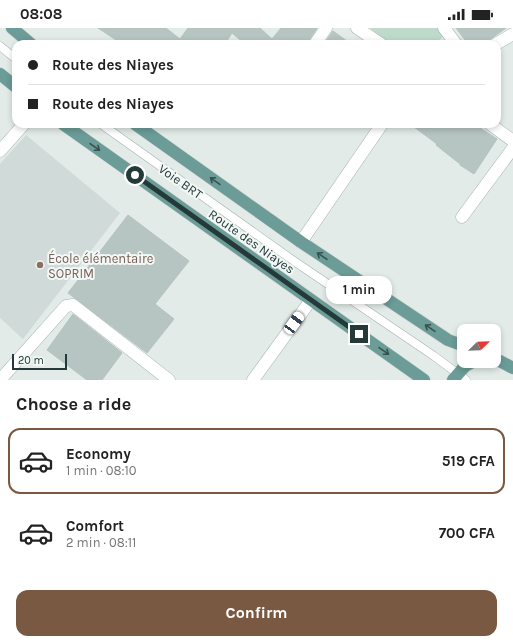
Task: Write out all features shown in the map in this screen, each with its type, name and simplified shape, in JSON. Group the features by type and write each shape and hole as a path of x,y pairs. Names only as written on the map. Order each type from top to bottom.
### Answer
{"main road":[{"path":"12,28 24,32"},
{"path":"0,74 12,84"},
{"name":"Route des Niayes","path":"69,128 424,380"},
{"path":"141,128 302,242 448,340 457,343"},
{"path":"501,361 513,367"},
{"path":"459,378 464,368"}],"street":[{"path":"318,40 326,28"},
{"path":"357,28 375,40"},
{"path":"444,28 453,40"},
{"path":"501,41 513,34"},
{"path":"0,151 20,128"},
{"path":"302,242 379,128"},
{"path":"495,128 513,141"},
{"path":"462,217 513,148"},
{"path":"253,380 311,300"},
{"path":"0,380 66,306 73,305 169,380"}],"lane":[{"path":"0,46 12,56"},
{"name":"Voie BRT","path":"107,128 459,378 473,380"}],"shaded area":[{"name":"École élémentaire SOPRIM","path":"26,135 120,213 23,339 0,318 0,164"}],"green space":[{"path":"370,28 444,28 447,32 440,40 386,40"}],"building":[{"path":"98,28 166,28 180,39 188,28 260,28 272,39 281,28 317,28 309,40 240,40 232,33 228,40 116,40"},
{"path":"456,28 506,28 490,40 465,40"},
{"path":"333,31 345,40 327,40"},
{"path":"415,128 480,128 497,139 474,174 460,165 436,145 437,144"},
{"path":"128,215 189,261 155,304 174,319 147,353 68,293"},
{"path":"73,314 122,353 102,380 87,380 47,350"}],"place":[{"name":"École élémentaire SOPRIM","path":"40,265"}],"route":[{"path":"135,175 359,334"}]}
